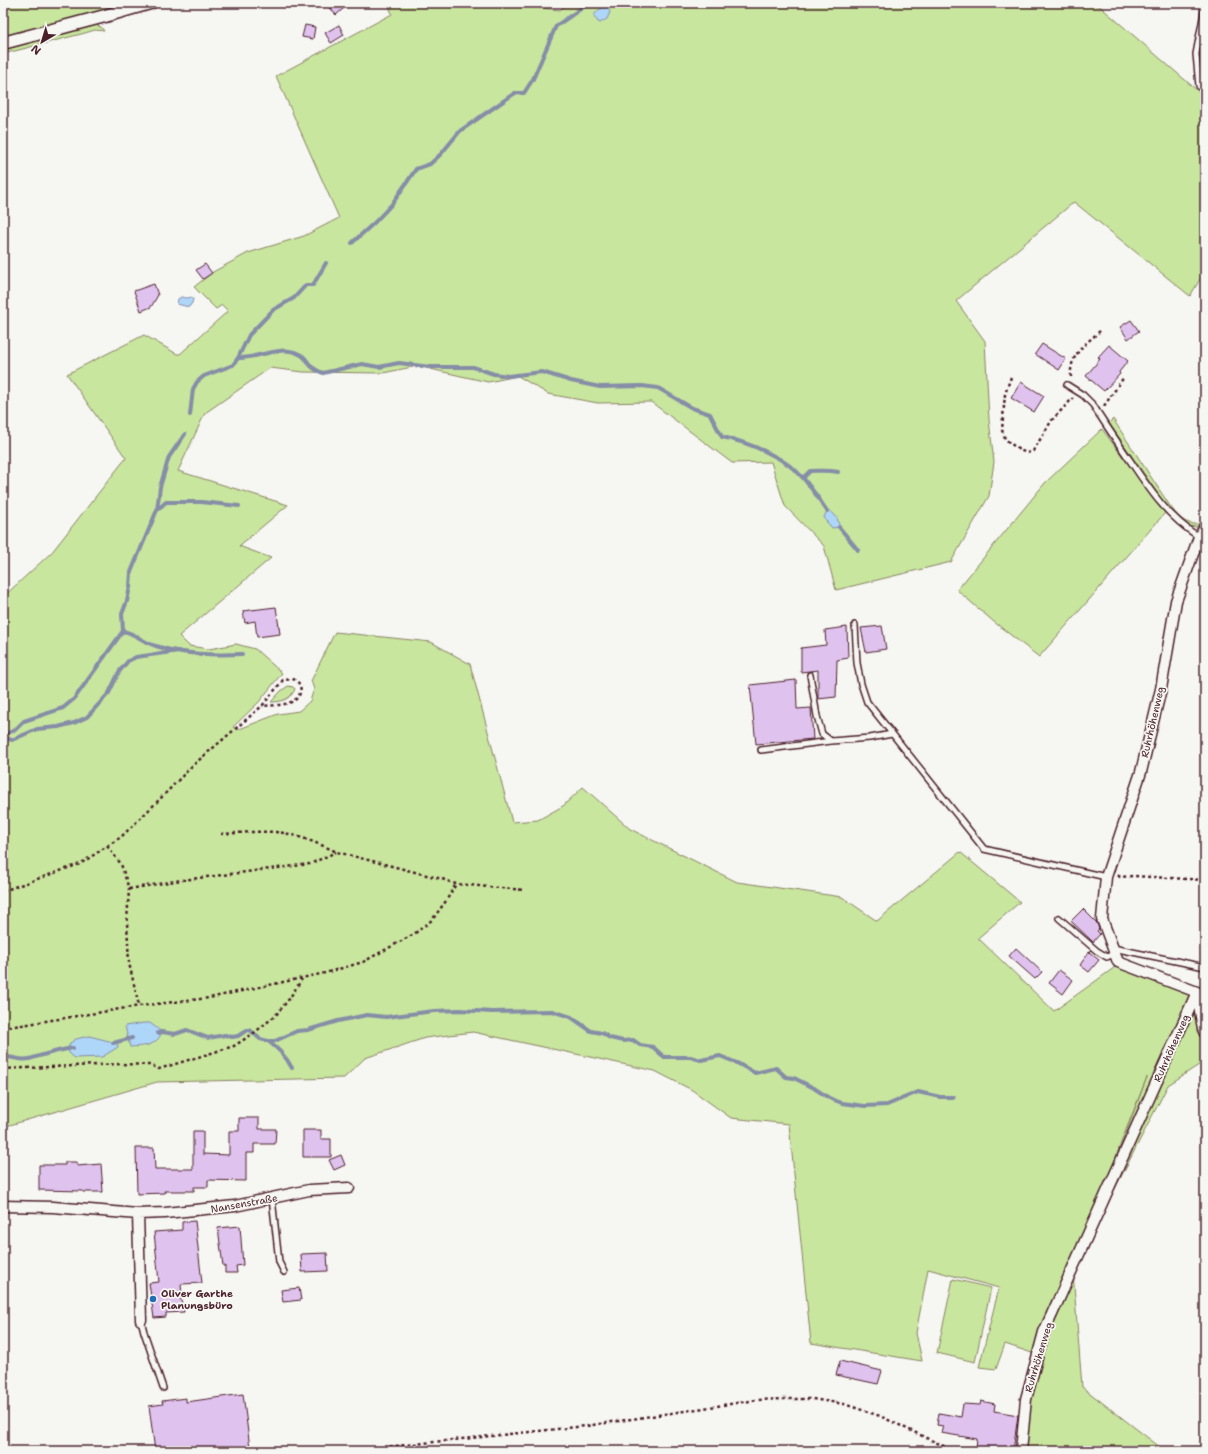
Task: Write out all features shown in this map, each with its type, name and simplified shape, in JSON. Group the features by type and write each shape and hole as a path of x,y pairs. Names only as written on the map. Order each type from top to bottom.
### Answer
{"street":[{"path":"3,43 150,3"},
{"name":"Ruhrhöhenweg","path":"1021,1451 1026,1399 1044,1332 1197,992 1118,962 1102,919 1106,877 1141,772 1161,689 1176,601 1199,536 1205,526"},
{"path":"1197,992 1205,1033"},
{"name":"Nansenstraße","path":"3,1206 52,1207 138,1214 235,1206 309,1190 349,1188"},
{"path":"138,1214 141,1320"}],"lane":[{"path":"1205,7 1196,54 1199,86 1205,91"},
{"path":"1067,385 1082,395 1092,405 1155,498 1185,528 1199,536"},
{"path":"855,625 857,663 861,684 867,702 984,849 1106,877"},
{"path":"810,676 817,716 822,734 831,741"},
{"path":"761,750 831,741 870,738 892,734"},
{"path":"1059,918 1106,957 1114,951 1205,967"},
{"path":"272,1198 279,1262 284,1272"},
{"path":"141,1320 163,1388"}],"path":[{"path":"1076,391 1071,379 1070,368 1073,359 1081,348 1101,330"},
{"path":"1011,377 1005,394 1002,430 1005,439 1019,450 1027,453 1033,451 1052,420 1068,403 1076,396 1082,395"},
{"path":"1100,417 1102,409 1124,378"},
{"path":"3,891 80,864 121,837 192,766 262,706 283,680 292,679 299,682 301,688 296,699 287,703 262,706"},
{"path":"221,834 254,832 284,833 325,846 337,852 456,884 524,890"},
{"path":"107,846 120,864 129,889 127,922 129,963 139,1006"},
{"path":"129,889 175,881 310,864 337,852"},
{"path":"1116,874 1120,877 1133,876 1205,880"},
{"path":"3,1028 139,1006 209,998 325,973 364,962 414,934 432,920 456,884"},
{"path":"3,1070 121,1064 150,1065 159,1068 234,1046 254,1033 276,1015 289,999 302,978"},
{"path":"348,1451 586,1426 756,1400 812,1399 844,1404 880,1416 954,1451"}],"green space":[{"path":"3,3 138,3 3,39"},
{"path":"388,3 527,3 532,7 560,10 569,3 1096,3 1199,92 1205,102 1205,271 1190,296 1074,202 956,301 985,341 989,420 994,462 989,496 951,562 836,590 824,546 785,506 771,462 732,463 651,402 598,403 548,394 518,376 488,382 417,366 383,373 303,372 270,368 205,413 178,471 288,505 239,546 271,558 179,636 189,646 209,649 236,644 255,649 282,673 259,702 233,727 237,730 278,714 299,711 310,701 314,689 311,681 335,632 431,642 470,664 512,822 538,820 563,806 583,787 630,829 737,882 842,897 877,921 960,852 1020,902 978,938 1054,1011 1118,965 1194,993 1205,1036 1205,1061 1168,1085 1102,1214 1035,1354 1005,1344 996,1369 979,1367 999,1288 928,1269 916,1333 922,1361 811,1343 789,1124 731,1118 692,1090 655,1071 473,1032 425,1038 365,1058 344,1078 157,1082 3,1127 3,597 52,552 126,458 67,374 144,335 177,354 180,354 228,311 222,305 216,309 194,287 213,272 248,253 304,236 339,218 276,76 392,14","holes":["1147,1077 1105,1188 1122,1140"]},
{"path":"96,25 101,27 104,31 95,30 3,54 3,49"},
{"path":"1113,419 1170,506 1185,521 1199,524 1197,527 1189,526 1183,523 1167,507 1109,423"},
{"path":"1102,429 1165,513 1039,657 994,622 957,590 1045,483"},
{"path":"288,686 295,689 289,698 282,701 271,702 281,691"},
{"path":"1073,1272 1082,1387 1165,1451 1024,1451 1029,1398 1040,1354"},
{"path":"953,1279 991,1288 975,1362 937,1353"}],"water":[{"path":"607,6 610,12 607,19 600,23 594,16 596,12"},
{"path":"181,297 192,297 192,303 189,307 177,304 178,299"},
{"path":"827,511 830,511 838,520 839,527 832,528 826,521 824,517"},
{"path":"150,1023 162,1032 156,1041 149,1045 130,1047 125,1026"},
{"path":"89,1036 117,1043 118,1047 102,1057 75,1058 69,1053 68,1048 70,1043 76,1039"}],"building":[{"path":"326,3 350,3 336,15"},
{"path":"305,25 315,27 313,39 302,37"},
{"path":"339,25 344,35 331,43 325,33"},
{"path":"205,264 212,273 203,279 196,270"},
{"path":"154,284 158,295 151,307 141,311 134,291"},
{"path":"1131,320 1139,331 1128,339 1120,327"},
{"path":"1042,344 1066,359 1059,370 1035,354"},
{"path":"1109,345 1128,361 1119,372 1120,374 1104,391 1086,376 1100,359 1098,357"},
{"path":"1021,382 1044,396 1034,412 1011,398"},
{"path":"276,607 280,634 257,637 255,621 245,623 243,611"},
{"path":"882,626 886,649 866,652 861,628"},
{"path":"847,627 848,658 837,660 836,697 818,699 818,670 801,672 801,648 826,645 825,630"},
{"path":"796,680 797,709 811,708 813,739 756,744 750,685"},
{"path":"1083,909 1097,923 1099,929 1097,931 1100,934 1093,942 1071,921"},
{"path":"1016,948 1042,972 1035,979 1009,956"},
{"path":"1089,952 1099,960 1089,972 1080,965"},
{"path":"1059,970 1073,980 1063,994 1049,983"},
{"path":"239,1118 259,1118 259,1129 276,1129 275,1144 254,1144 254,1153 246,1153 246,1181 208,1180 208,1187 194,1187 194,1191 164,1191 165,1193 137,1194 136,1148 154,1148 155,1169 193,1169 193,1131 203,1131 203,1154 229,1155 229,1131 239,1131"},
{"path":"303,1130 321,1130 321,1139 331,1139 331,1157 303,1157"},
{"path":"341,1155 345,1165 334,1170 329,1160"},
{"path":"65,1162 77,1162 77,1166 101,1164 103,1192 39,1190 39,1165 65,1165"},
{"path":"195,1221 202,1283 181,1284 182,1296 180,1296 184,1312 166,1313 166,1317 154,1318 149,1283 159,1282 154,1232 182,1230 182,1222"},
{"path":"240,1226 243,1265 236,1266 237,1273 225,1273 218,1228"},
{"path":"327,1253 328,1271 302,1272 301,1254"},
{"path":"299,1288 301,1300 283,1302 281,1290"},
{"path":"840,1361 882,1371 878,1384 836,1375"},
{"path":"243,1394 250,1448 223,1451 155,1451 149,1406 163,1404 162,1401 186,1398 186,1402"},
{"path":"981,1401 995,1404 994,1411 1018,1415 1013,1451 987,1451 976,1448 977,1439 941,1433 943,1426 937,1425 939,1413 961,1417 963,1404 980,1405"}],"waterway":[{"path":"352,243 392,204 416,169 430,164 441,154 460,131 515,93 524,93 533,79 556,26 589,3"},
{"path":"190,415 193,389 197,382 204,376 233,365 249,335 273,310 294,298 306,285 313,285 326,263"},
{"path":"238,358 246,358 277,351 292,351 304,357 313,368 323,373 362,364 379,367 399,363 430,367 473,367 494,374 508,376 542,372 571,381 600,387 642,386 658,388 692,408 710,414 722,437 755,447 788,464 804,479 827,511"},
{"path":"3,735 15,730 24,721 63,708 74,699 123,631 122,614 127,601 131,572 157,510 160,487 169,457 185,434"},
{"path":"803,478 810,471 838,472"},
{"path":"157,510 166,502 201,502 239,506"},
{"path":"839,527 858,550"},
{"path":"123,631 132,634 152,645 166,649 188,653 242,654"},
{"path":"3,737 12,740 37,729 58,727 74,723 87,717 109,693 119,672 128,661 136,657 179,651"},
{"path":"158,1033 162,1032 175,1034 187,1030 208,1038 225,1035 232,1037 238,1036 247,1030 250,1030 260,1039 275,1041 297,1031 308,1030 338,1021 367,1015 386,1017 434,1011 460,1010 492,1012 552,1011 571,1017 591,1031 602,1033 610,1038 623,1041 633,1040 640,1045 653,1047 664,1057 690,1057 701,1060 720,1056 755,1073 776,1068 786,1077 794,1078 814,1088 829,1098 842,1103 865,1106 887,1105 918,1092 940,1097 954,1097"},
{"path":"113,1043 132,1038"},
{"path":"268,1041 282,1053 292,1068"},
{"path":"3,1057 29,1059 56,1051 73,1048"}],"place":[{"name":"Oliver Garthe Planungsbüro","path":"153,1299"}]}
